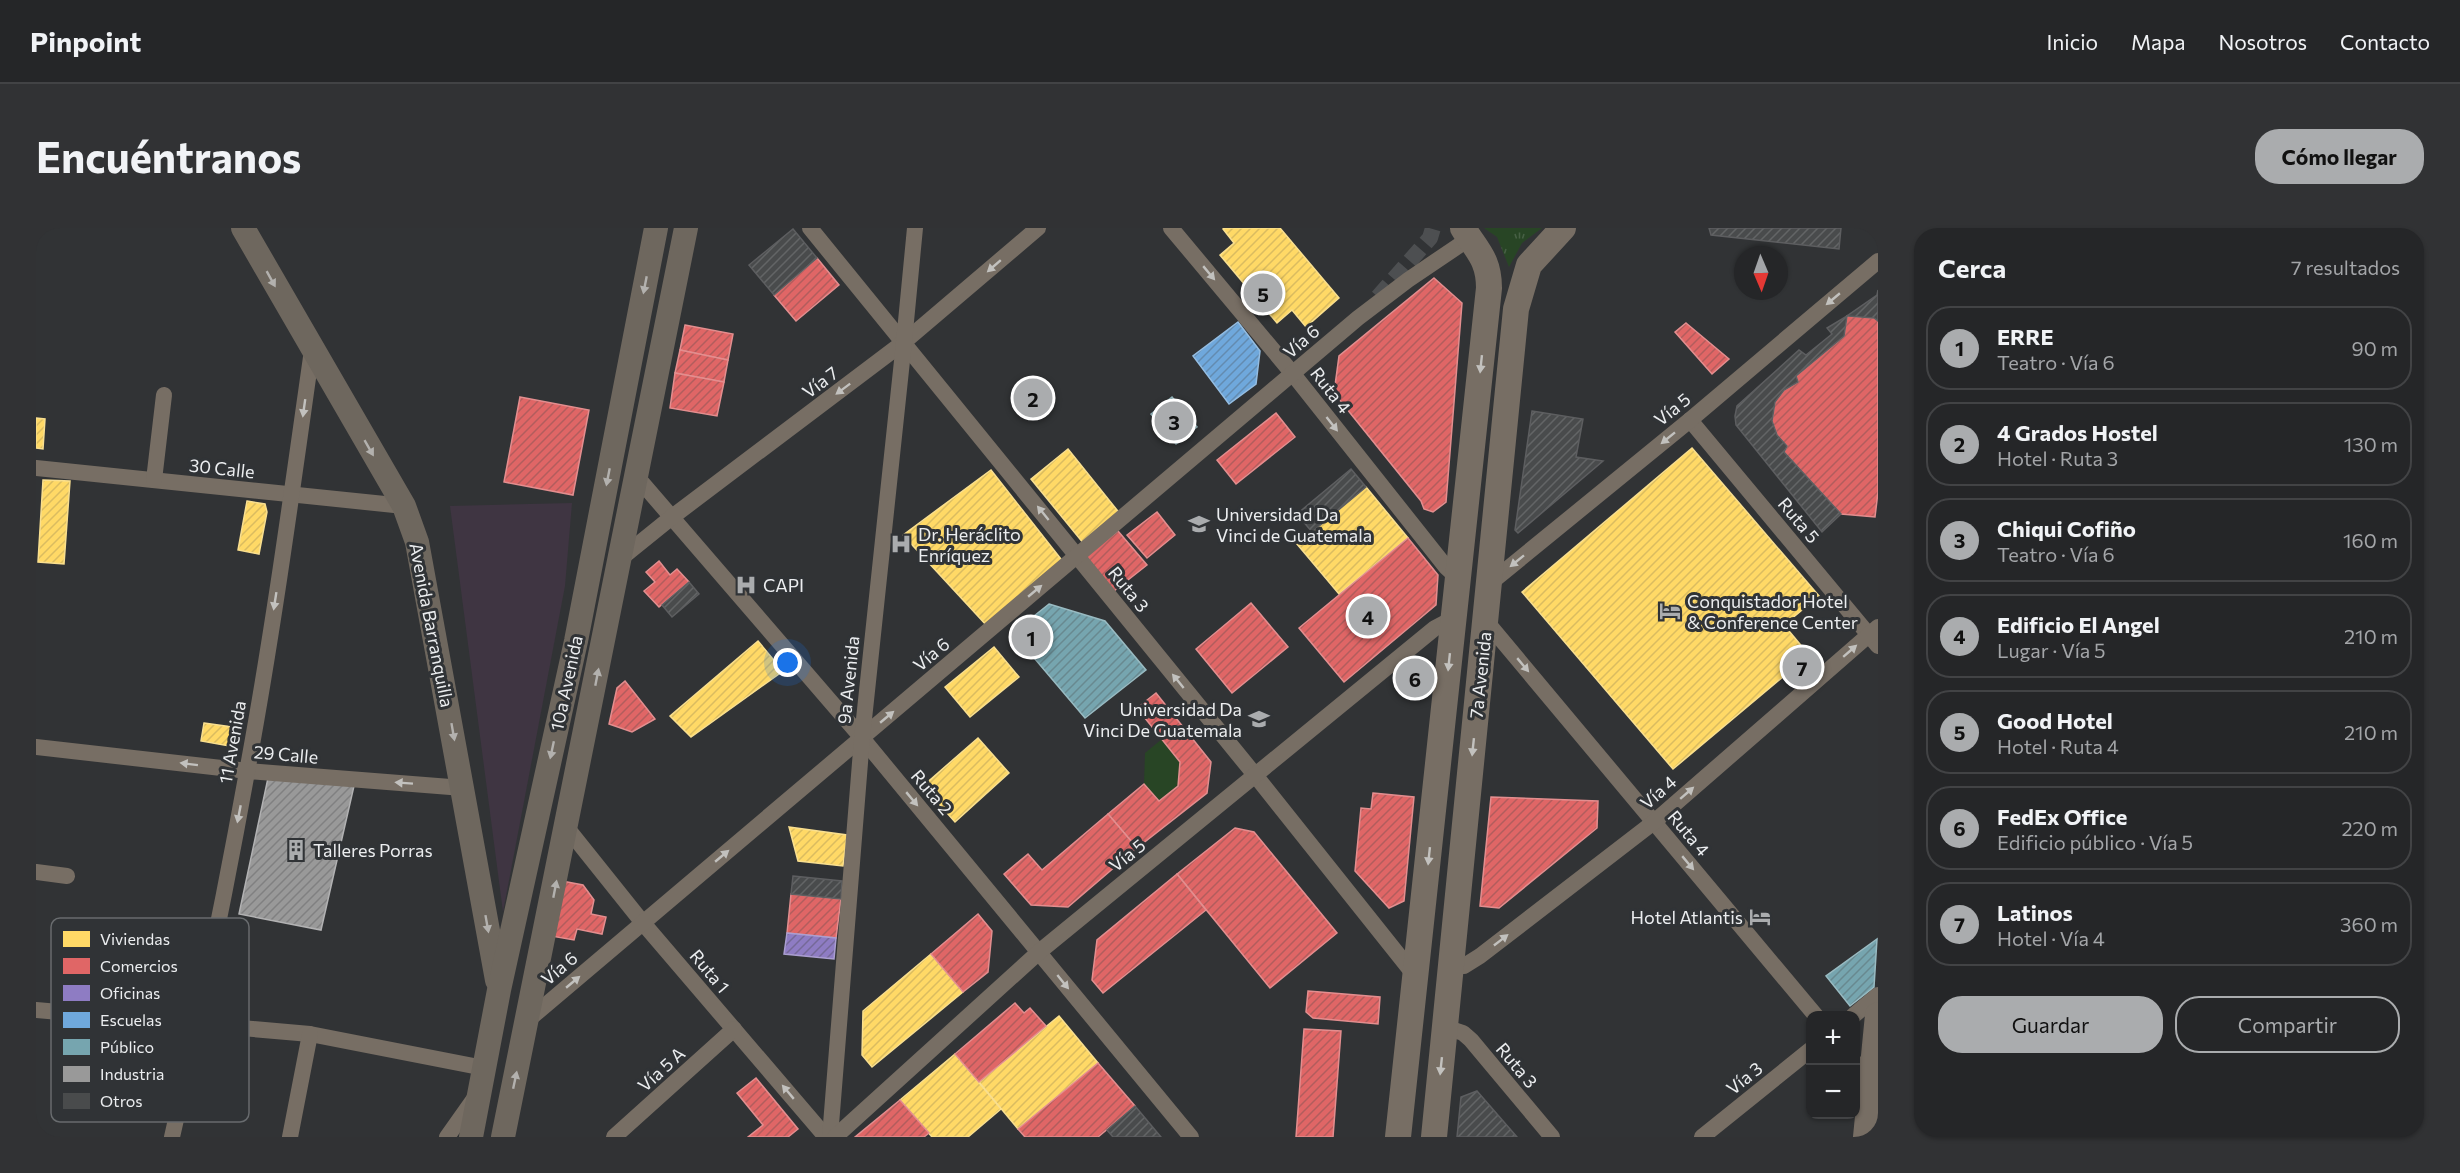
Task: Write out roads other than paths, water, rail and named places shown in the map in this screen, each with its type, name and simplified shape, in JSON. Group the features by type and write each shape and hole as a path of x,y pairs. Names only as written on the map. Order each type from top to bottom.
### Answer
{"main road":[{"name":"Avenida Barranquilla","path":"243,228 404,506 417,542 499,990"},
{"name":"10a Avenida","path":"471,1137 499,990 589,573 656,228"},
{"name":"10a Avenida","path":"503,1137 686,228"},
{"name":"7a Avenida","path":"1434,1137 1516,309 1529,265 1563,228"},
{"name":"7a Avenida","path":"1398,1137 1489,288 1489,272 1485,260 1467,233"},
{"path":"589,573 615,585"},
{"path":"1866,1137 1878,1015"}],"street":[{"name":"Ruta 3","path":"810,228 1255,775 1416,977"},
{"name":"9a Avenida","path":"830,1137 862,738 915,228"},
{"name":"Vía 7","path":"620,559 672,517 904,342 1038,228"},
{"name":"Ruta 4","path":"1171,228 1293,374 1446,567 1458,578"},
{"name":"Vía 6","path":"528,1020 1358,318 1467,233"},
{"name":"Vía 5","path":"1488,584 1690,420 1878,261"},
{"name":"Vía 6","path":"1358,318 1371,305"},
{"name":"11 Avenida","path":"219,918 248,771 292,495 312,350"},
{"path":"154,480 164,395"},
{"name":"Ruta 5","path":"1690,420 1875,636"},
{"name":"30 Calle","path":"36,468 404,506"},
{"name":"Ruta 2","path":"637,477 862,738 1191,1137"},
{"name":"Vía 5","path":"835,1137 1039,952 1435,628 1454,618"},
{"name":"Ruta 4","path":"1485,620 1812,1011"},
{"name":"Vía 4","path":"1451,964 1464,966 1480,956 1654,822 1875,636"},
{"name":"29 Calle","path":"36,747 248,771 463,788"},
{"name":"Ruta 1","path":"567,828 643,923 826,1137"},
{"path":"36,872 67,876"},
{"path":"1859,1011 1878,995"},
{"path":"36,1010 51,1011"},
{"name":"Ruta 3","path":"1445,1027 1463,1033 1471,1040 1552,1137"},
{"path":"249,1029 310,1034 484,1068"},
{"name":"Vía 5 A","path":"614,1137 734,1029"},
{"path":"290,1137 310,1034"},
{"name":"Vía 3","path":"1702,1137 1806,1053"},
{"path":"1857,1065 1872,1083"},
{"path":"447,1137 479,1093"},
{"name":"11 Avenida","path":"172,1137 175,1122"}],"tunnel":[{"path":"1378,297 1430,238 1433,228"}],"place":[{"name":"Good Hotel","path":"1263,293"},
{"name":"4 Grados Hostel","path":"1033,398"},
{"name":"Chiqui Cofiño","path":"1174,421"},
{"name":"Universidad Da Vinci de Guatemala","path":"1199,524"},
{"name":"Dr. Heráclito Enríquez","path":"901,544"},
{"name":"CAPI","path":"746,585"},
{"name":"Conquistador Hotel & Conference Center","path":"1670,611"},
{"name":"Edificio El Angel","path":"1368,616"},
{"name":"ERRE","path":"1031,637"},
{"name":"Latinos","path":"1802,667"},
{"name":"FedEx Office","path":"1415,678"},
{"name":"Universidad Da Vinci De Guatemala","path":"1259,719"},
{"name":"Talleres Porras","path":"296,850"},
{"name":"Hotel Atlantis","path":"1760,917"}]}
